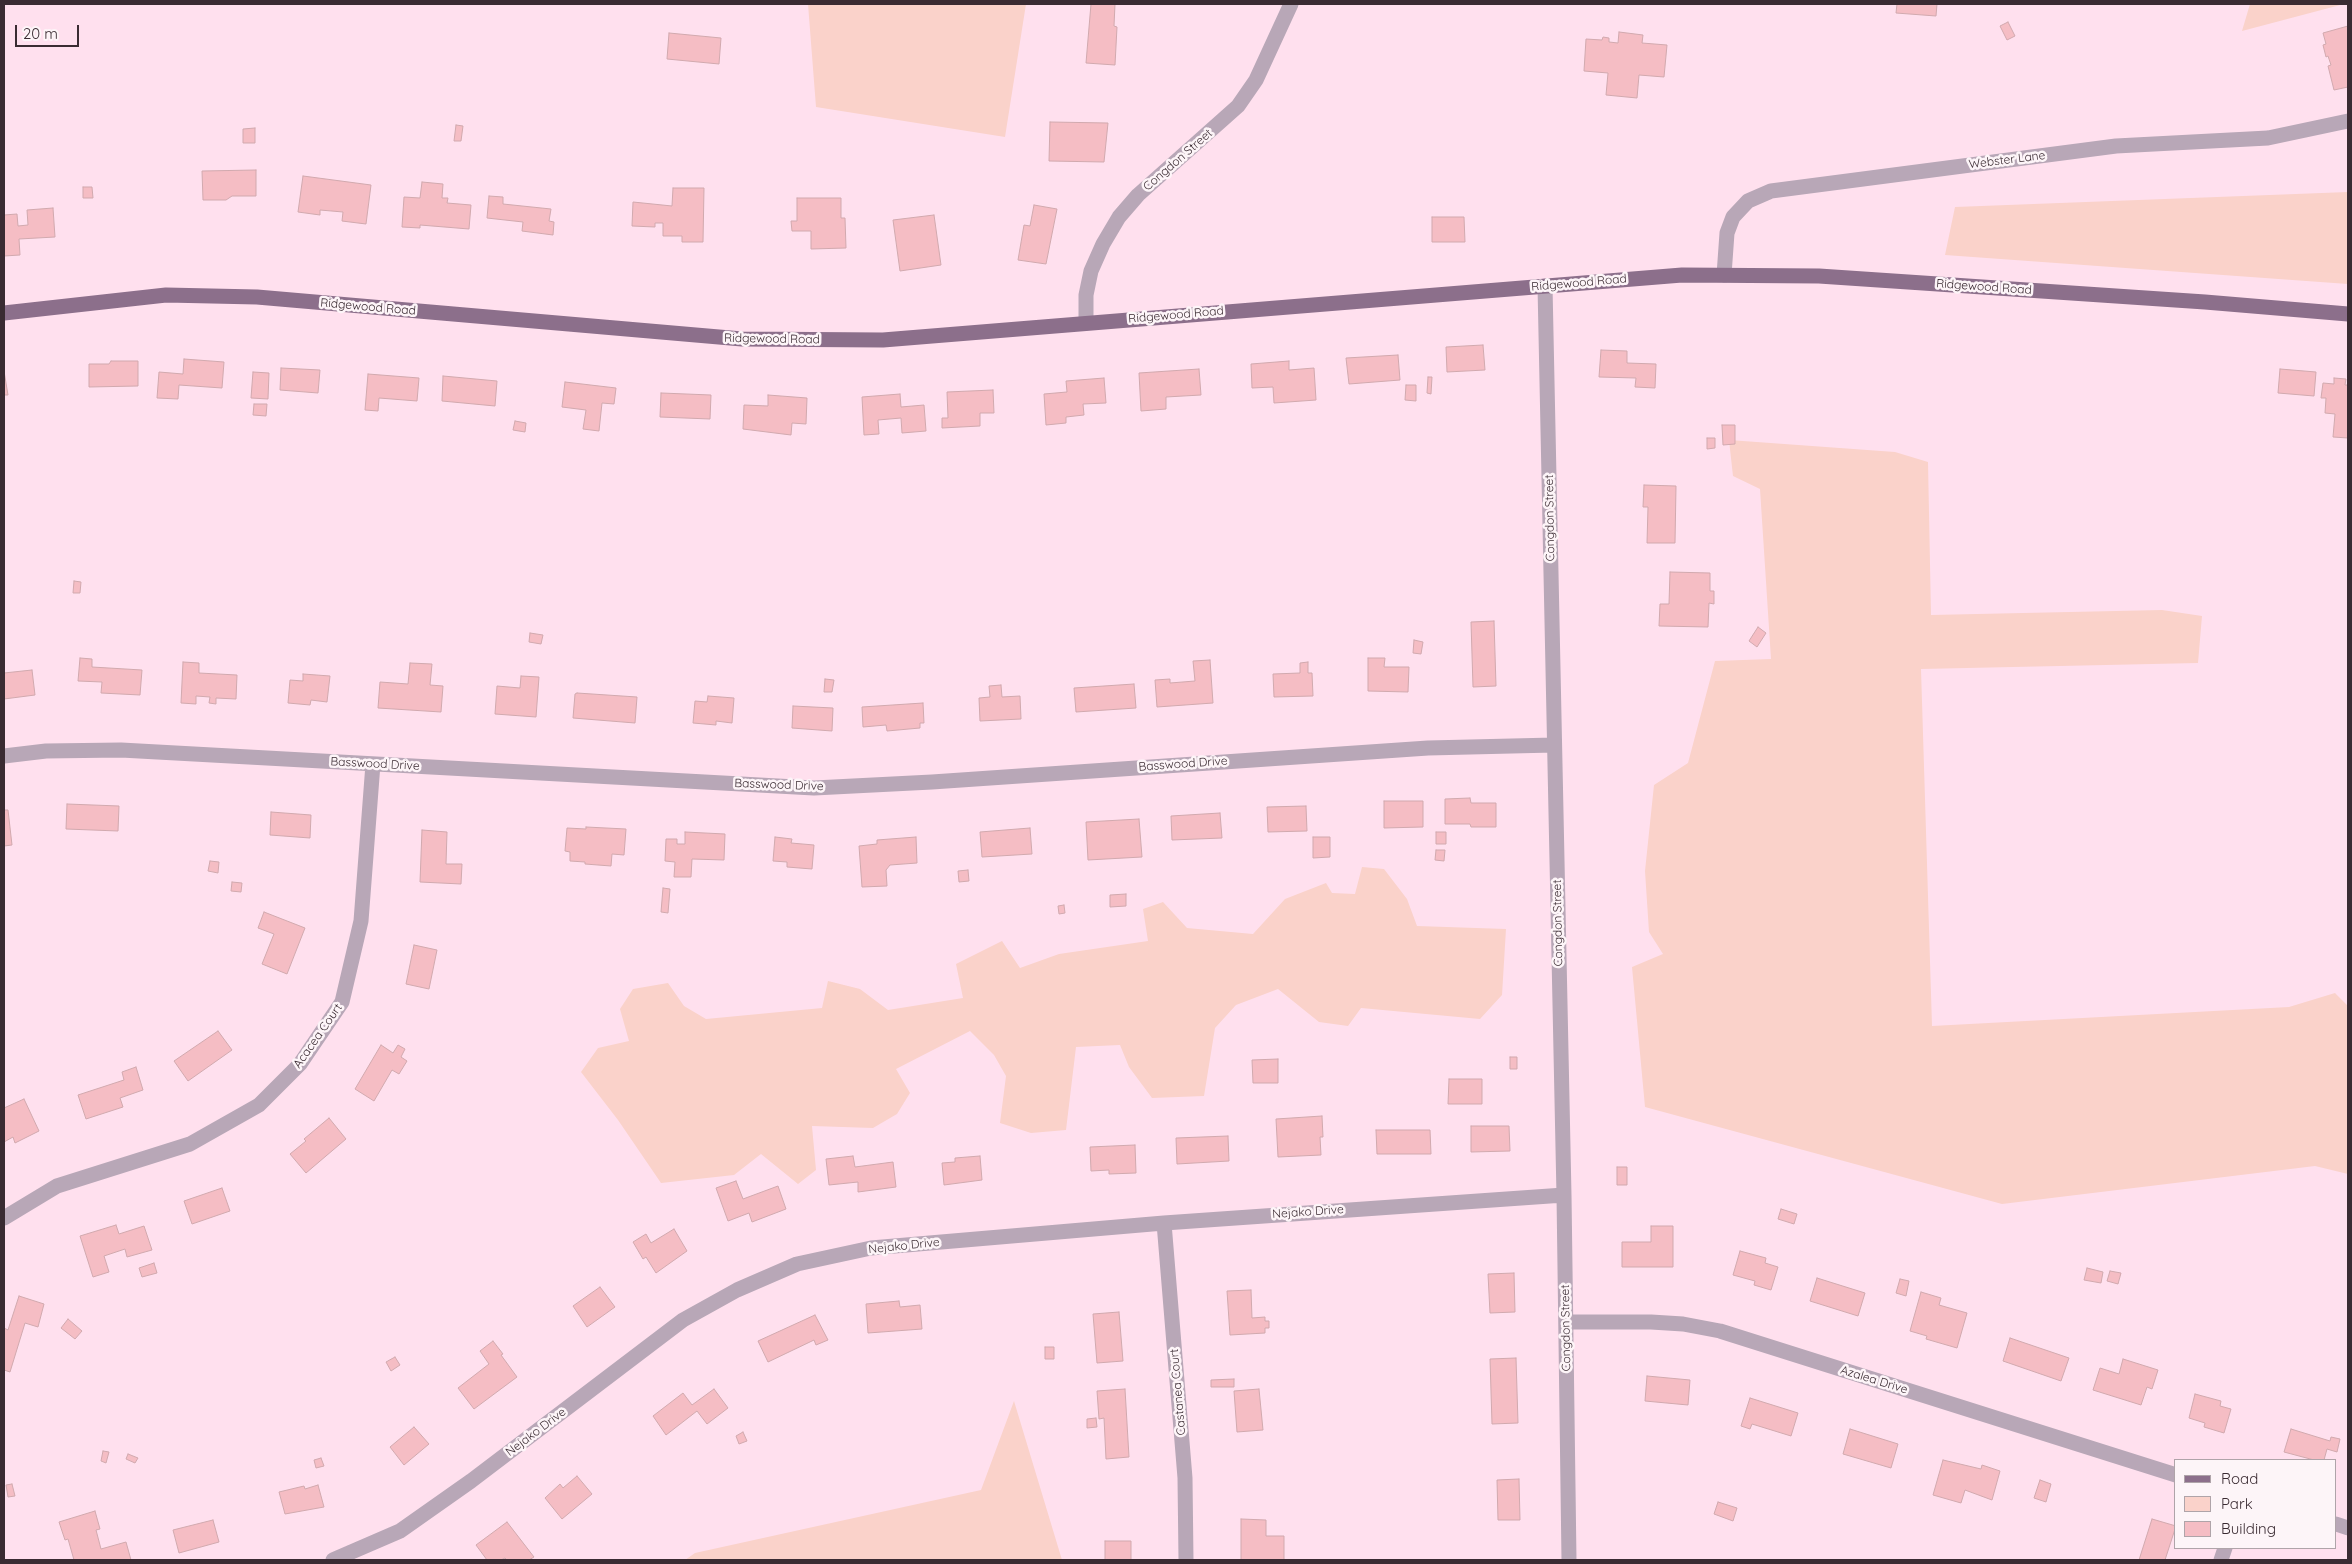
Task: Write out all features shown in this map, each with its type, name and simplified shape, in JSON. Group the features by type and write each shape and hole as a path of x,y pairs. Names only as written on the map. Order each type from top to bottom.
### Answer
{"main road":[{"name":"Ridgewood Road","path":"4,313 166,295 257,297 742,340 883,340 1682,275 1724,275 1819,276 2196,301 2348,314"}],"street":[{"name":"Congdon Street","path":"1086,322 1086,295 1090,271 1119,217 1138,195 1238,106 1260,72 1291,4"},
{"name":"Webster Lane","path":"1724,275 1727,233 1734,217 1748,201 1772,191 2116,146 2268,138 2348,121"},
{"name":"Congdon Street","path":"1545,286 1564,1195 1569,1560"},
{"name":"Basswood Drive","path":"4,756 46,751 121,750 814,788 1428,748 1554,745"},
{"name":"Acacea Court","path":"4,1218 57,1186 190,1144 259,1105 300,1064 342,1002 361,921 373,764"},
{"name":"Nejako Drive","path":"333,1560 400,1531 471,1481 683,1320 737,1290 797,1264 871,1248 1164,1223 1564,1195"},
{"name":"Castanea Court","path":"1164,1223 1185,1478 1186,1560"},
{"name":"Azalea Drive","path":"1566,1322 1651,1322 1684,1324 1720,1331 2174,1474"}],"green space":[{"path":"808,4 1026,4 1005,137 816,107"},
{"path":"2250,4 2344,4 2242,31"},
{"path":"2348,192 2348,284 1945,255 1955,207"},
{"path":"1729,440 1895,452 1928,462 1931,615 2162,610 2202,616 2198,663 1921,669 1932,1026 2289,1007 2335,993 2348,1006 2348,1174 2315,1166 2002,1204 1645,1107 1632,967 1663,954 1649,932 1645,871 1654,785 1688,763 1715,661 1771,659 1760,489 1733,476"},
{"path":"1362,867 1384,869 1407,899 1417,926 1506,929 1502,995 1480,1019 1361,1008 1348,1026 1319,1022 1278,989 1236,1005 1215,1028 1204,1096 1152,1098 1129,1067 1120,1045 1076,1047 1066,1130 1031,1133 1000,1123 1006,1076 994,1055 970,1031 896,1069 910,1093 897,1114 873,1128 812,1126 816,1170 798,1184 761,1154 734,1175 661,1183 618,1120 581,1072 598,1048 629,1041 620,1009 633,989 668,983 684,1006 706,1019 822,1008 828,981 860,989 888,1010 963,998 956,964 1002,941 1020,968 1059,954 1148,941 1143,909 1163,902 1187,928 1253,934 1285,899 1326,883 1332,893 1355,894"},
{"path":"1014,1401 1062,1560 685,1560 695,1553 981,1490"}],"building":[{"path":"1091,4 1115,4 1114,26 1117,27 1115,65 1086,63"},
{"path":"1897,4 1937,4 1936,16 1896,13"},
{"path":"2008,22 2015,36 2007,40 2000,26"},
{"path":"2348,26 2348,87 2334,90 2328,66 2331,65 2328,56 2326,57 2323,45 2326,44 2323,33"},
{"path":"1619,32 1643,35 1642,43 1667,45 1664,77 1639,75 1637,98 1606,95 1608,73 1584,71 1586,39 1602,40 1603,37 1609,38 1609,42 1618,43"},
{"path":"669,33 721,38 719,64 667,59"},
{"path":"1050,122 1108,123 1104,162 1049,161"},
{"path":"456,125 463,126 461,141 454,141"},
{"path":"255,128 255,143 243,143 243,129"},
{"path":"256,170 256,196 232,196 226,200 203,200 202,171"},
{"path":"303,176 371,185 366,224 342,221 343,212 320,210 320,215 298,212"},
{"path":"422,182 443,184 442,198 448,198 447,203 471,205 469,229 420,225 420,228 402,227 404,197 420,198"},
{"path":"83,187 92,187 93,198 83,198"},
{"path":"673,188 704,188 703,242 682,242 682,236 663,236 663,223 655,223 655,227 632,226 633,202 672,206"},
{"path":"489,196 503,197 503,204 551,209 549,221 554,222 553,235 522,231 523,222 487,218"},
{"path":"797,198 841,198 841,218 845,218 846,248 811,249 811,231 792,231 791,221 797,221"},
{"path":"1034,205 1057,209 1046,264 1018,260 1024,225 1030,226"},
{"path":"53,208 55,237 19,239 20,255 4,256 4,215 17,214 18,226 28,225 27,210"},
{"path":"934,215 941,265 900,271 893,220"},
{"path":"1432,217 1464,217 1465,242 1432,242"},
{"path":"1483,345 1485,370 1447,372 1446,347"},
{"path":"1601,350 1627,351 1627,363 1656,364 1655,388 1635,387 1636,378 1599,377"},
{"path":"1398,355 1400,380 1349,384 1346,358"},
{"path":"184,359 224,362 222,388 179,385 178,399 157,398 159,372 183,374"},
{"path":"111,361 138,361 138,386 89,387 89,364 109,364"},
{"path":"1289,361 1289,370 1314,368 1316,400 1274,403 1273,387 1252,388 1251,364"},
{"path":"281,368 320,370 318,393 280,390"},
{"path":"1199,369 1201,395 1166,397 1166,409 1141,411 1139,373"},
{"path":"2280,369 2316,372 2314,396 2278,393"},
{"path":"4,371 8,395 4,395"},
{"path":"253,372 269,373 268,399 251,398"},
{"path":"368,374 419,378 417,401 379,398 378,411 365,410"},
{"path":"443,376 497,381 495,406 442,401"},
{"path":"1428,377 1432,377 1431,394 1427,393"},
{"path":"1104,378 1106,403 1083,404 1084,415 1066,417 1066,423 1046,425 1044,394 1067,392 1066,381"},
{"path":"2334,378 2346,379 2345,385 2348,385 2348,438 2333,437 2335,414 2325,413 2326,398 2321,398 2323,383 2334,384"},
{"path":"565,382 616,388 614,404 602,403 599,431 583,429 586,410 562,407"},
{"path":"1406,385 1416,385 1416,401 1405,400"},
{"path":"993,390 994,413 980,413 980,426 942,428 942,418 948,418 947,392"},
{"path":"661,393 711,395 710,419 660,417"},
{"path":"900,394 901,407 924,405 926,431 902,433 901,418 878,420 879,434 864,435 862,397"},
{"path":"768,395 807,398 806,424 792,423 791,435 743,429 744,405 768,406"},
{"path":"254,404 267,404 266,416 253,415"},
{"path":"515,421 526,423 525,432 513,430"},
{"path":"1722,425 1735,425 1735,444 1723,445"},
{"path":"1707,438 1715,438 1715,448 1707,449"},
{"path":"1644,485 1676,486 1675,543 1647,543 1648,507 1643,507"},
{"path":"1670,572 1710,573 1710,591 1714,591 1714,604 1709,603 1708,627 1659,626 1660,604 1669,604"},
{"path":"74,581 81,582 80,593 73,593"},
{"path":"1494,621 1496,686 1473,687 1471,622"},
{"path":"1758,627 1766,633 1757,647 1749,641"},
{"path":"530,633 543,635 541,644 529,642"},
{"path":"1414,640 1423,642 1421,654 1413,653"},
{"path":"80,658 92,659 92,667 142,670 140,695 101,693 102,682 78,681"},
{"path":"1368,658 1385,658 1384,667 1409,667 1408,692 1368,691"},
{"path":"1210,660 1213,703 1157,707 1155,680 1170,679 1170,683 1195,681 1193,661"},
{"path":"183,662 199,663 199,673 237,675 236,699 216,698 216,704 209,703 210,697 196,696 196,704 181,703"},
{"path":"1308,662 1308,673 1312,673 1313,696 1274,697 1273,674 1300,673 1300,663"},
{"path":"410,663 432,664 430,685 443,686 441,712 378,708 380,682 408,684"},
{"path":"32,670 35,695 4,699 4,673"},
{"path":"303,674 330,676 327,702 311,700 310,705 288,703 290,680 303,681"},
{"path":"521,676 539,677 536,717 495,714 497,686 520,688"},
{"path":"825,679 834,680 832,692 824,692"},
{"path":"1134,684 1136,708 1076,712 1074,688"},
{"path":"1001,685 1002,697 1020,696 1021,719 980,721 979,698 990,697 989,686"},
{"path":"575,694 637,697 635,723 573,718"},
{"path":"708,696 734,698 732,723 716,721 716,725 693,723 695,701 707,702"},
{"path":"923,703 924,723 920,723 920,728 887,731 886,725 863,727 862,707"},
{"path":"793,706 833,708 832,731 792,728"},
{"path":"1470,798 1471,803 1496,803 1496,827 1445,824 1445,799"},
{"path":"1384,801 1423,801 1423,827 1384,828"},
{"path":"67,804 119,806 118,831 66,829"},
{"path":"1306,806 1307,831 1268,832 1267,807"},
{"path":"4,810 8,810 12,845 4,846"},
{"path":"271,812 311,815 310,838 270,835"},
{"path":"1220,813 1222,838 1172,840 1171,816"},
{"path":"1139,819 1142,857 1088,860 1086,822"},
{"path":"586,827 626,829 624,855 612,854 611,866 570,861 570,852 565,851 567,828 586,829"},
{"path":"1030,828 1032,854 982,857 980,832"},
{"path":"422,830 447,832 446,864 462,864 461,884 420,882"},
{"path":"685,832 725,834 724,860 692,859 691,877 674,877 675,862 665,861 666,839 677,839 677,844 685,844"},
{"path":"1436,832 1446,832 1446,844 1436,844"},
{"path":"775,837 792,839 791,843 814,845 812,869 787,867 787,862 773,861"},
{"path":"916,837 917,863 890,865 886,870 887,886 862,887 859,846 877,844 877,840"},
{"path":"1313,837 1330,837 1330,857 1313,858"},
{"path":"1436,850 1445,850 1444,861 1435,860"},
{"path":"210,861 219,862 218,873 208,871"},
{"path":"968,870 969,881 959,882 958,871"},
{"path":"232,882 242,883 241,892 231,891"},
{"path":"663,888 670,889 668,913 661,912"},
{"path":"1126,894 1126,906 1110,907 1110,895"},
{"path":"1064,905 1065,913 1059,914 1058,906"},
{"path":"264,912 305,928 287,974 262,964 274,934 258,928"},
{"path":"414,945 437,950 429,989 406,984"},
{"path":"218,1031 232,1050 188,1081 174,1061"},
{"path":"381,1045 393,1053 398,1045 405,1049 401,1057 407,1061 399,1074 392,1070 374,1101 355,1089"},
{"path":"1510,1057 1517,1057 1517,1069 1510,1069"},
{"path":"1278,1059 1278,1083 1253,1083 1252,1060"},
{"path":"136,1067 143,1090 120,1098 123,1107 86,1119 78,1095 124,1080 122,1072"},
{"path":"1449,1079 1482,1079 1482,1104 1448,1104"},
{"path":"24,1099 39,1131 15,1143 13,1137 4,1142 4,1108"},
{"path":"1322,1116 1323,1137 1320,1137 1321,1155 1278,1157 1276,1119"},
{"path":"329,1118 346,1139 306,1173 290,1154 306,1141 304,1139"},
{"path":"1471,1126 1509,1126 1510,1151 1471,1152"},
{"path":"1376,1130 1430,1130 1431,1154 1377,1154"},
{"path":"1228,1136 1229,1161 1177,1164 1176,1138"},
{"path":"1135,1145 1136,1173 1109,1174 1109,1170 1091,1171 1090,1147"},
{"path":"853,1156 855,1167 893,1162 896,1187 858,1192 858,1182 829,1185 826,1159"},
{"path":"980,1156 982,1180 944,1185 942,1163 955,1162 955,1158"},
{"path":"1617,1167 1627,1167 1627,1185 1617,1185"},
{"path":"736,1181 743,1199 778,1186 786,1209 752,1222 749,1213 728,1221 716,1188"},
{"path":"222,1188 230,1211 192,1224 184,1201"},
{"path":"1781,1209 1797,1214 1794,1224 1778,1219"},
{"path":"116,1225 119,1234 144,1226 152,1250 127,1257 125,1249 104,1256 109,1272 93,1277 80,1236"},
{"path":"1651,1226 1673,1226 1673,1267 1622,1267 1622,1242 1651,1242"},
{"path":"674,1229 687,1251 656,1273 646,1257 643,1259 633,1242 646,1234 651,1243"},
{"path":"1740,1251 1766,1258 1765,1263 1778,1267 1771,1290 1754,1285 1755,1281 1733,1275"},
{"path":"154,1263 157,1273 142,1277 139,1268"},
{"path":"2087,1268 2103,1272 2101,1283 2084,1280"},
{"path":"2110,1271 2121,1273 2118,1284 2107,1281"},
{"path":"1514,1273 1515,1312 1490,1313 1488,1274"},
{"path":"1817,1278 1865,1293 1858,1316 1810,1301"},
{"path":"1900,1279 1909,1281 1906,1296 1896,1293"},
{"path":"600,1287 615,1307 587,1327 573,1306"},
{"path":"1251,1290 1252,1318 1265,1317 1265,1321 1269,1321 1269,1328 1265,1328 1265,1333 1230,1335 1227,1291"},
{"path":"1921,1292 1941,1298 1939,1305 1967,1313 1957,1348 1926,1339 1927,1336 1910,1331"},
{"path":"19,1296 44,1304 38,1327 25,1323 10,1372 4,1370 4,1328 8,1330"},
{"path":"899,1301 900,1307 920,1305 922,1329 868,1333 866,1304"},
{"path":"1119,1312 1123,1361 1097,1363 1093,1314"},
{"path":"815,1315 828,1340 816,1345 814,1340 768,1362 758,1341"},
{"path":"68,1319 82,1331 75,1339 61,1328"},
{"path":"2010,1338 2069,1358 2061,1381 2003,1361"},
{"path":"493,1341 517,1377 474,1409 458,1388 489,1364 480,1351"},
{"path":"1045,1347 1054,1347 1054,1359 1045,1359"},
{"path":"395,1357 400,1365 391,1371 386,1362"},
{"path":"1516,1358 1518,1423 1492,1424 1490,1359"},
{"path":"2123,1359 2158,1370 2152,1389 2147,1387 2141,1405 2093,1390 2100,1368 2119,1374"},
{"path":"1647,1376 1690,1380 1688,1405 1645,1401"},
{"path":"1234,1379 1234,1387 1211,1387 1211,1380"},
{"path":"714,1389 728,1408 707,1424 697,1411 666,1435 653,1416 683,1393 692,1405"},
{"path":"1125,1389 1129,1457 1106,1459 1104,1418 1099,1419 1097,1391"},
{"path":"1259,1389 1263,1430 1237,1432 1234,1391"},
{"path":"2195,1394 2221,1401 2220,1406 2231,1409 2224,1433 2204,1427 2205,1423 2189,1418"},
{"path":"1750,1398 1798,1413 1791,1436 1752,1424 1750,1429 1741,1426"},
{"path":"1096,1418 1097,1427 1087,1428 1087,1419"},
{"path":"414,1427 429,1444 404,1465 390,1447"},
{"path":"1850,1429 1898,1444 1891,1468 1843,1454"},
{"path":"2291,1429 2330,1441 2331,1437 2340,1439 2337,1452 2327,1449 2324,1459 2310,1459 2284,1452"},
{"path":"743,1432 747,1441 739,1444 736,1436"},
{"path":"103,1451 109,1452 106,1463 101,1461"},
{"path":"128,1454 138,1458 135,1463 126,1459"},
{"path":"321,1458 324,1466 316,1468 314,1460"},
{"path":"1943,1460 1981,1469 1982,1465 2000,1471 1992,1500 1965,1490 1961,1503 1933,1495"},
{"path":"577,1476 592,1494 562,1519 545,1498 560,1484 563,1488"},
{"path":"1519,1479 1520,1520 1498,1520 1497,1480"},
{"path":"2040,1480 2051,1484 2046,1502 2034,1498"},
{"path":"12,1484 15,1496 8,1497 6,1485"},
{"path":"318,1485 324,1507 285,1514 279,1492 304,1486 305,1489"},
{"path":"1718,1502 1737,1508 1733,1521 1714,1514"},
{"path":"95,1511 100,1529 96,1530 101,1549 126,1542 131,1560 74,1560 68,1539 65,1540 59,1522"},
{"path":"1241,1519 1266,1520 1266,1536 1284,1536 1284,1560 1241,1560"},
{"path":"2152,1519 2174,1525 2174,1532 2165,1560 2139,1560"},
{"path":"213,1520 219,1542 179,1553 173,1530"},
{"path":"507,1522 534,1557 529,1560 507,1560 505,1558 501,1560 487,1560 476,1545"},
{"path":"1105,1541 1131,1541 1131,1560 1105,1560"}]}
